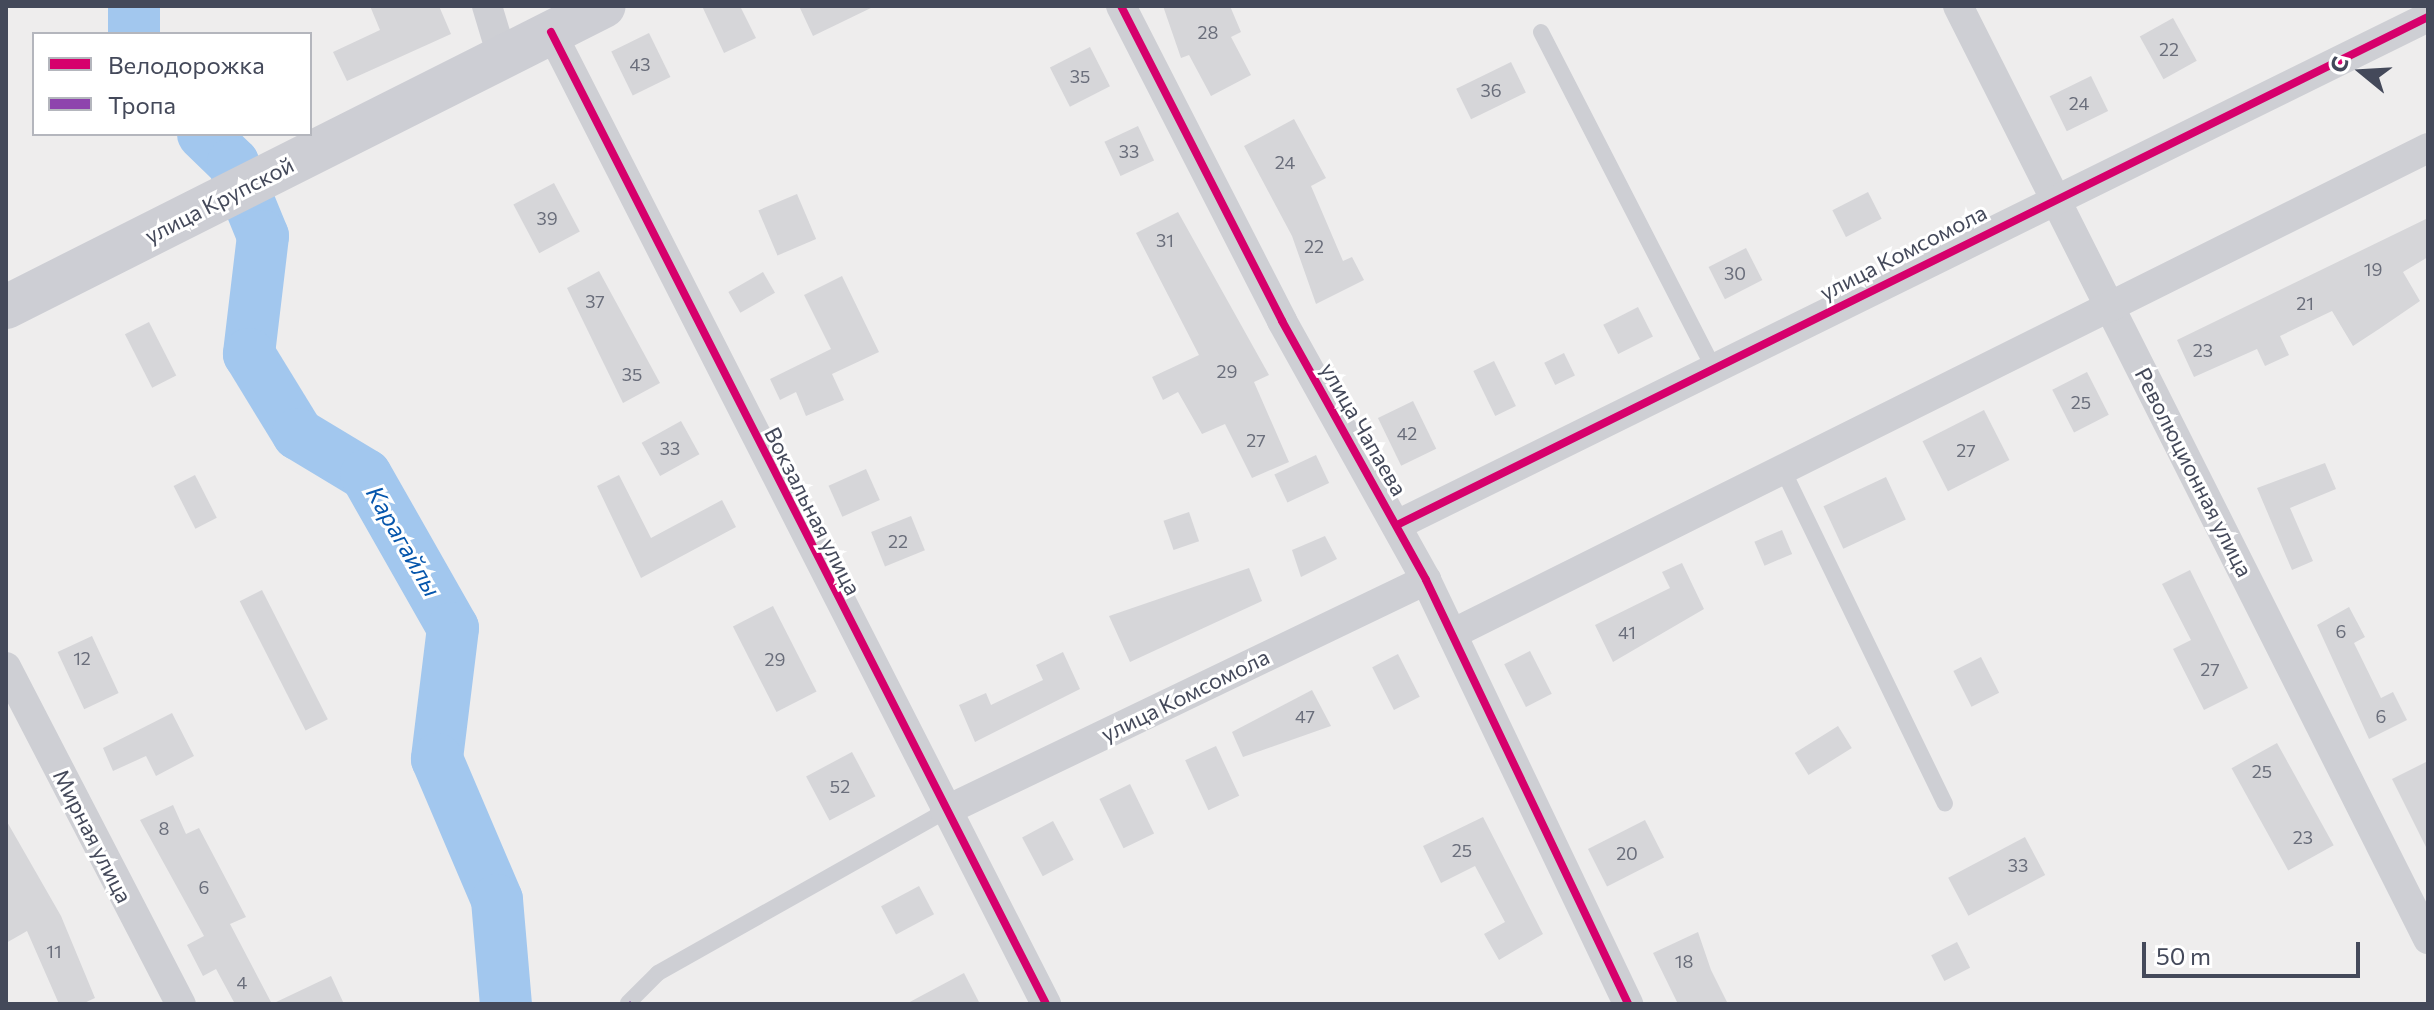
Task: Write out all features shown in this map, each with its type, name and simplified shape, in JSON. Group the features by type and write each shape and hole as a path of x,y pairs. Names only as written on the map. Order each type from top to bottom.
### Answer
{"main road":[{"name":"улица Крупской","path":"6,307 604,6"}],"street":[{"path":"487,6 502,56"},
{"name":"улица Чапаева","path":"1121,6 1282,321 1426,580 1628,1004"},
{"name":"Революционная улица","path":"1958,6 2428,939"},
{"name":"улица Комсомола","path":"1397,525 2054,196 2428,17"},
{"name":"Вокзальная улица","path":"551,32 945,811 1046,1004"},
{"path":"1452,634 2109,302 2428,148"},
{"name":"улица Комсомола","path":"945,811 1426,580"},
{"name":"Мирная улица","path":"6,667 181,1004"}],"lane":[{"path":"1541,32 1713,367"},
{"path":"1782,468 1945,803"},
{"path":"628,1003 658,973 945,811"}],"building":[{"path":"370,6 439,6 451,34 347,81 333,52 380,30"},
{"path":"702,6 740,6 756,38 724,53"},
{"path":"799,6 875,6 813,36"},
{"path":"1163,6 1230,6 1241,32 1231,37 1251,75 1211,96 1189,55 1181,58"},
{"path":"2173,18 2197,61 2164,79 2140,36"},
{"path":"649,33 670,77 633,95 611,51"},
{"path":"1090,47 1110,86 1070,107 1050,67"},
{"path":"1511,62 1526,93 1471,119 1456,89"},
{"path":"2091,76 2108,111 2067,131 2050,96"},
{"path":"1294,119 1326,178 1311,186 1343,261 1352,257 1364,280 1316,304 1292,236 1244,146"},
{"path":"1138,126 1154,160 1121,176 1104,142"},
{"path":"554,183 580,232 539,253 513,205"},
{"path":"1868,192 1882,219 1846,237 1832,210"},
{"path":"797,194 816,239 777,256 758,210"},
{"path":"1178,212 1269,375 1254,382 1289,462 1252,478 1225,424 1202,434 1178,392 1163,400 1152,377 1199,355 1136,233"},
{"path":"2428,218 2428,257 2403,272 2420,301 2379,329 2353,346 2332,311 2280,336 2289,355 2265,366 2257,349 2194,377 2177,340"},
{"path":"1746,248 1762,280 1725,299 1709,267"},
{"path":"599,271 660,383 623,403 567,288"},
{"path":"763,272 775,293 740,313 728,292"},
{"path":"842,276 879,352 832,374 844,400 806,416 796,392 780,400 770,379 831,349 804,295"},
{"path":"1638,307 1653,336 1618,354 1603,325"},
{"path":"149,322 176,375 152,388 125,334"},
{"path":"1564,353 1575,375 1555,385 1544,363"},
{"path":"1494,361 1516,406 1495,416 1473,371"},
{"path":"2087,372 2109,415 2074,432 2052,390"},
{"path":"1413,401 1436,449 1401,466 1378,418"},
{"path":"1984,410 2009,460 1948,491 1923,441"},
{"path":"681,421 699,454 660,476 642,443"},
{"path":"1316,455 1329,483 1287,503 1274,474"},
{"path":"2325,463 2336,489 2290,508 2313,561 2292,570 2257,488"},
{"path":"866,469 880,500 842,517 829,486"},
{"path":"195,475 217,518 195,529 174,486"},
{"path":"619,475 651,538 722,500 736,527 641,578 597,486"},
{"path":"1886,477 1906,520 1843,549 1823,506"},
{"path":"1189,512 1199,541 1174,550 1163,521"},
{"path":"911,516 925,550 885,566 871,532"},
{"path":"1782,530 1792,554 1765,566 1754,542"},
{"path":"1325,536 1337,559 1301,577 1292,550"},
{"path":"1682,563 1704,609 1613,662 1595,625 1670,588 1662,572"},
{"path":"1249,568 1262,601 1130,662 1109,616"},
{"path":"2190,570 2248,688 2204,710 2173,649 2191,640 2162,584"},
{"path":"262,590 328,719 306,731 240,601"},
{"path":"773,606 817,692 776,712 733,626"},
{"path":"2349,607 2365,637 2354,643 2381,698 2393,692 2407,720 2369,739 2317,625"},
{"path":"92,636 119,693 84,709 58,652"},
{"path":"1530,651 1552,694 1526,707 1504,664"},
{"path":"1063,652 1080,689 975,742 959,705 986,693 991,705 1043,680 1036,665"},
{"path":"1398,654 1420,697 1394,710 1372,667"},
{"path":"1981,657 1999,693 1972,707 1953,671"},
{"path":"1312,690 1331,726 1243,757 1232,732"},
{"path":"172,713 194,756 156,776 146,756 113,771 103,748"},
{"path":"1838,726 1852,748 1809,775 1795,753"},
{"path":"2277,743 2334,845 2288,871 2232,768"},
{"path":"1216,746 1239,796 1208,810 1185,760"},
{"path":"852,752 875,796 830,821 806,776"},
{"path":"2428,761 2428,851 2392,779"},
{"path":"1130,784 1154,833 1124,848 1099,799"},
{"path":"173,805 186,834 199,828 246,917 230,924 272,1004 235,1004 216,969 203,976 187,945 204,936 140,820"},
{"path":"1483,817 1543,934 1499,960 1484,934 1505,922 1475,866 1441,883 1423,846"},
{"path":"6,820 61,916 95,998 82,1004 59,1004 27,931 6,943"},
{"path":"1645,820 1664,857 1607,886 1588,849"},
{"path":"1053,821 1074,860 1043,876 1022,837"},
{"path":"2025,837 2045,875 1968,916 1948,878"},
{"path":"919,886 934,914 896,934 881,906"},
{"path":"1698,932 1711,970 1728,1004 1678,1004 1653,953"},
{"path":"1957,942 1970,968 1944,981 1931,955"},
{"path":"964,973 980,1004 906,1004"},
{"path":"331,976 344,1004 272,1004"}],"waterway":[{"name":"Карагайлы","path":"134,6 134,32"},
{"name":"Карагайлы","path":"205,136 233,163 263,236 249,354 298,434 366,475 453,628 437,759 497,900 506,1004"}],"cycle path":[{"path":"1121,6 1282,321 1426,580 1628,1004"},
{"path":"1397,525 2428,17"},
{"path":"551,32 1046,1004"}]}
